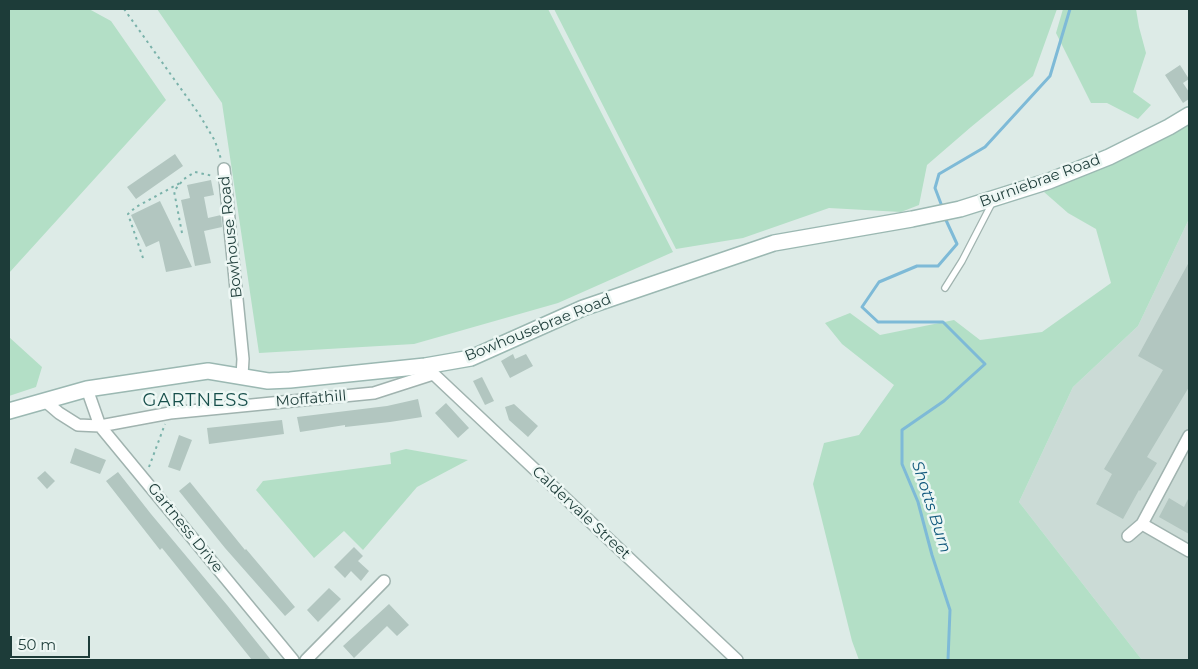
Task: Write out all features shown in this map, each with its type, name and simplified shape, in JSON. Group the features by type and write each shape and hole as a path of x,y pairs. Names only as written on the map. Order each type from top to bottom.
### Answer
{"street":[{"name":"Burniebrae Road","path":"912,220 960,209 1049,181 1093,163 1169,127 1189,115"},
{"name":"Bowhouse Road","path":"224,169 243,359 242,376"},
{"name":"Bowhousebrae Road","path":"9,411 87,390 208,371 268,380 290,380 429,370 471,358 583,308 774,243 912,220"},
{"name":"Moffathill","path":"45,401 78,425 100,426 170,412 374,393 429,370"},
{"name":"Caldervale Street","path":"429,370 737,660"},
{"name":"Gartness Drive","path":"87,390 100,426 293,660"},
{"path":"1128,536 1142,524 1189,436"},
{"path":"1142,524 1189,551"},
{"path":"306,660 384,582"}],"lane":[{"path":"945,288 962,261 994,198"}],"path":[{"name":"Bowhouse Road","path":"124,9 198,114 215,142 224,169"},
{"path":"143,258 128,214 136,206 180,183 195,172 211,174 226,186"},
{"path":"180,183 174,191 182,233"},
{"path":"144,478 170,412"}],"shaded area":[{"path":"1189,219 1189,660 1142,660 1019,502 1073,387 1138,326"}],"green space":[{"path":"9,9 89,9 111,21 166,100 9,273"},
{"path":"157,9 548,9 673,252 558,303 414,344 259,353 222,103"},
{"path":"554,9 1057,9 1033,76 927,165 919,205 901,212 829,208 743,238 676,249"},
{"path":"1063,9 1136,9 1146,53 1133,92 1151,105 1138,119 1107,103 1091,103 1056,33"},
{"path":"1189,122 1189,219 1138,326 1073,387 1019,502 1142,660 859,660 852,641 813,484 824,443 859,435 894,385 842,344 825,323 850,313 880,335 954,320 980,340 1042,332 1111,283 1096,229 1068,213 1044,192"},
{"path":"9,337 42,367 36,387 9,396"},
{"path":"406,449 468,460 417,487 363,550 344,531 314,558 256,490 263,481 391,464 390,453"}],"building":[{"path":"1180,65 1189,79 1183,83 1189,92 1189,99 1183,103 1165,75"},
{"path":"175,154 183,166 136,199 127,187"},
{"path":"211,180 214,195 204,197 208,218 221,215 222,227 204,231 211,263 195,266 181,200 190,198 187,185"},
{"path":"160,201 192,267 166,272 159,241 146,247 131,215"},
{"path":"1189,262 1189,387 1147,457 1157,463 1123,519 1096,504 1112,474 1104,469 1163,370 1138,356"},
{"path":"513,354 515,359 526,354 533,366 510,378 501,361"},
{"path":"482,377 494,401 485,405 473,381"},
{"path":"418,399 422,417 300,432 297,417 387,406"},
{"path":"446,403 469,428 458,438 435,413"},
{"path":"514,404 538,426 528,437 509,420 505,407"},
{"path":"282,420 284,434 209,444 207,428"},
{"path":"179,435 192,440 180,471 168,467"},
{"path":"75,448 106,460 100,474 70,463"},
{"path":"45,471 55,481 47,489 37,478"},
{"path":"118,472 271,660 252,660 162,548 160,550 106,481"},
{"path":"190,482 245,550 295,607 285,616 225,548 179,491"},
{"path":"1189,497 1189,534 1159,517 1169,498 1184,507"},
{"path":"354,547 363,556 358,561 369,571 361,581 351,571 345,578 334,567"},
{"path":"329,588 341,599 318,622 307,610"},
{"path":"389,604 409,625 397,636 387,626 354,658 343,646"}],"waterway":[{"name":"Shotts Burn","path":"943,209 935,188 939,174 985,147 1050,76 1070,9"},
{"name":"Shotts Burn","path":"945,218 957,244 938,266 917,266 879,282 862,307 878,322 943,322 985,364 944,401 902,430 902,464 918,502 932,555 950,610 948,660"}],"district":[{"name":"GARTNESS","path":"196,401"}]}
